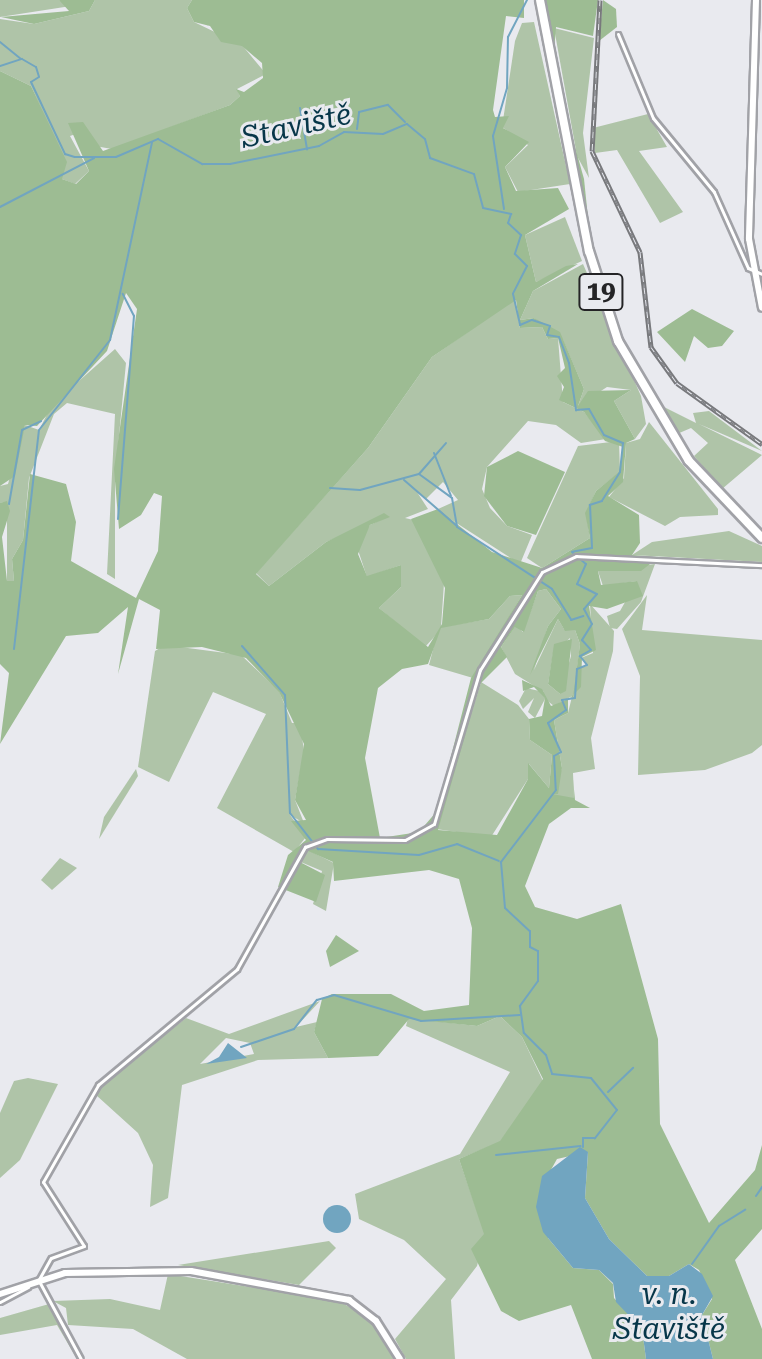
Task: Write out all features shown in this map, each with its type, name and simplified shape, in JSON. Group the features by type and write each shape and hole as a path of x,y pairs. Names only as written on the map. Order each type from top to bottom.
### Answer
{"main road":[{"name":"19","path":"540,0 587,242 618,341 673,440 762,538"},
{"path":"756,0 751,270 762,308"},
{"path":"0,1294 38,1279 171,1270 322,1292 369,1313 400,1359"}],"street":[{"path":"618,34 653,118 714,192 751,270 762,274"},
{"path":"0,1302 38,1279 51,1258 84,1246 43,1182 98,1085 237,969 305,847 327,839 405,840 434,824 480,670 542,572 576,556 762,565"},
{"path":"38,1279 81,1359"}],"shaded area":[{"path":"598,0 594,151 642,251 653,346 673,377 762,447 675,385 649,348 638,253 590,151"}],"green space":[{"path":"0,0 59,0 71,6 0,17"},
{"path":"59,0 95,0 89,11 34,24 1,17 69,11"},
{"path":"95,0 192,0 187,8 194,22 242,45 266,74 237,89 240,96 230,105 112,149 95,146 87,130 70,136 89,171 75,184 62,179 61,153 31,86 0,71 0,19 34,24 89,11"},
{"path":"192,0 524,0 524,18 506,16 493,110 495,117 509,116 503,128 529,142 505,167 516,191 558,188 569,209 525,235 536,282 566,266 578,264 533,291 520,320 534,318 560,332 584,389 578,406 588,391 631,390 614,401 635,439 626,443 623,482 608,496 639,515 640,543 632,555 659,557 641,571 598,571 601,585 637,581 643,596 607,609 589,606 596,650 582,657 581,687 573,695 580,644 575,630 565,631 558,619 530,675 548,626 561,609 546,589 538,591 524,632 515,627 501,647 507,657 480,684 438,830 497,835 528,779 528,763 549,788 552,755 530,740 529,719 542,716 545,698 534,687 523,691 522,680 542,689 551,706 570,698 568,713 554,720 562,768 558,794 552,794 574,798 573,779 575,800 590,808 571,808 549,824 525,886 535,907 577,919 621,904 658,1039 660,1124 709,1223 755,1170 762,1145 762,1229 735,1260 762,1329 762,1359 713,1359 702,1315 712,1299 699,1270 689,1264 669,1276 647,1276 609,1239 585,1198 588,1152 557,1159 548,1175 548,1238 573,1268 599,1270 613,1284 614,1298 642,1329 646,1359 592,1359 571,1305 519,1321 501,1311 471,1249 484,1234 459,1159 500,1141 543,1079 522,1037 500,1016 477,1026 409,1019 378,1056 328,1058 314,1032 322,999 332,994 391,994 424,1011 469,1005 472,928 459,879 429,870 334,881 333,862 306,850 296,860 325,875 316,902 278,887 288,855 306,840 291,821 306,820 295,800 304,744 279,692 246,658 202,647 156,649 160,610 139,599 118,674 128,607 98,633 66,636 0,744 9,673 0,664 0,503 7,501 10,511 2,537 7,581 14,581 12,559 23,540 30,474 66,484 76,522 71,561 136,598 158,551 162,496 154,493 141,515 119,529 114,469 137,309 126,293 107,351 37,426 25,425 15,476 0,486 0,71 31,86 67,162 62,179 76,184 89,171 68,123 83,122 103,151 230,105 240,96 236,89 244,92 263,78 262,63 242,46 221,42 210,26 194,22 187,8","holes":["516,300 520,328 542,327 548,339 558,338 565,368 557,376 564,387 559,400 584,412 605,441 623,447 619,472 596,491 585,513 590,538 542,568 492,552 438,509 411,519 445,588 442,624 428,647 379,608 401,587 401,565 367,576 358,554 370,525 390,517 384,513 326,542 269,586 256,574 368,448 432,357","522,595 471,678 437,811 419,832 380,838 365,758 378,688 402,669 428,664 441,628 489,619 510,596"]},
{"path":"543,0 598,0 593,36 556,27 554,52"},
{"path":"603,0 616,9 617,27 599,41"},
{"path":"534,22 570,184 518,192 505,167 528,145 502,127 515,41 522,23"},
{"path":"554,28 594,38 583,133 589,178 577,156"},
{"path":"564,107 584,179 591,246"},
{"path":"648,114 667,147 639,151 683,212 660,223 617,150 595,153 593,128"},
{"path":"565,217 582,261 536,282 525,235"},
{"path":"583,264 641,396 646,424 635,439 614,401 631,390 607,387 578,406 584,389 563,340 534,318 520,320 533,291"},
{"path":"515,299 520,328 542,327 548,339 558,338 563,402 584,412 606,439 581,443 556,425 528,421 487,467 482,489 490,508 507,526 532,535 520,564 438,509 458,500 443,482 426,499 417,492 428,509 405,518 418,521 444,583 441,627 489,619 510,596 522,595 473,678 429,665 437,634 425,647 379,608 401,587 401,565 367,577 357,547 370,525 389,516 326,542 269,586 256,573 368,448 432,357"},
{"path":"692,309 734,331 722,346 708,348 694,336 685,362 657,332"},
{"path":"115,349 126,363 115,477 115,579 107,574 115,414 67,403 54,414 29,478 23,540 12,559 14,581 7,581 7,502 0,503 0,486 8,484 25,425 39,430 52,405"},
{"path":"654,402 696,423 693,413 709,411 762,451 699,424 762,455 722,489 694,456 708,443 691,428 677,434"},
{"path":"649,422 718,509 718,515 680,517 665,526 609,497 624,478 626,443 640,439"},
{"path":"619,441 620,472 596,491 586,513 590,538 542,568 527,558 578,446"},
{"path":"518,451 565,472 536,535 507,526 484,496 487,467"},
{"path":"729,531 762,546 762,562 632,555 652,542"},
{"path":"655,564 641,602 617,629 610,628 607,616 620,611 637,581 603,586 598,571"},
{"path":"546,589 561,609 548,626 534,670 558,619 564,629 575,630 580,644 574,695 554,706 545,699 535,718 528,712 534,698 523,709 519,701 526,688 544,692 515,674 501,647 516,625 523,632 538,591","holes":["570,638 571,656 560,694 548,684 553,654"]},
{"path":"647,595 642,630 762,640 762,745 752,753 705,770 638,775 640,676 622,629"},
{"path":"590,604 614,631 613,651 591,738 595,769 573,773 574,798 563,798 552,795 562,768 554,720 568,713 579,668 587,666 581,658 593,653"},
{"path":"572,639 566,691 560,694 548,684 554,644"},
{"path":"165,645 241,655 279,691 292,723 300,723 304,751 295,800 304,823 290,815 306,837 294,852 217,808 266,714 213,692 169,782 138,767 155,651"},
{"path":"481,682 518,705 529,719 530,740 552,755 549,788 529,764 528,779 491,837 436,829"},
{"path":"136,769 138,776 99,839 104,817"},
{"path":"308,850 334,863 326,911 313,904 322,871 296,860"},
{"path":"60,858 77,868 52,890 41,880"},
{"path":"336,935 359,951 330,967 326,951"},
{"path":"320,1001 296,1027 317,1022 314,1032 328,1058 258,1060 182,1085 168,1198 150,1207 153,1165 138,1133 96,1095 105,1082 186,1018 229,1034","holes":["226,1038 250,1043 254,1054 200,1064"]},
{"path":"500,1016 522,1037 543,1081 500,1142 459,1159 485,1234 477,1266 451,1300 455,1359 406,1359 395,1339 446,1279 404,1240 359,1219 355,1194 460,1154 510,1072 406,1026 408,1018 477,1026"},
{"path":"28,1078 58,1084 20,1160 0,1178 0,1113 14,1081"},
{"path":"329,1241 336,1248 299,1285 178,1265"},
{"path":"168,1274 339,1301 368,1318 397,1359 187,1359 133,1329 68,1325 66,1308 53,1301 110,1299 160,1310"},
{"path":"49,1304 77,1359 57,1325 0,1335 0,1318"}],"water":[{"path":"228,1043 247,1058 206,1064 219,1057"},
{"name":"v. n. Staviště","path":"580,1147 588,1152 585,1198 609,1239 647,1276 669,1276 689,1264 702,1274 713,1296 702,1315 713,1359 646,1359 642,1329 616,1302 613,1283 599,1270 573,1268 543,1232 536,1207 542,1176"},
{"path":"337,1205 347,1209 351,1219 347,1229 337,1233 327,1229 323,1219 327,1209"}],"waterway":[{"path":"504,209 493,136 507,88 508,37 527,0"},
{"path":"0,42 21,59"},
{"name":"Staviště","path":"0,66 22,59 36,67 39,77 31,82 65,154 75,157 116,157 158,139 202,164 230,164 319,146 344,132 383,134 407,124 425,139 430,158 474,174 483,208 511,214 508,223 521,235 515,254 527,266 513,294 520,325 532,320 550,326 547,335 559,337 569,363 576,410 589,409 604,435 623,443 620,472 602,501 590,505 592,548 572,552 586,564 577,584 597,594 584,609 592,624 582,640 591,650 580,656 587,665 577,669 575,698 562,700 566,710 548,723 561,752 554,756 556,790 501,862 505,908 530,931 530,947 538,951 538,981 520,1006 524,1033 546,1055 552,1074 591,1078 617,1110 595,1138 583,1138 583,1147"},
{"path":"357,129 359,112 388,105 405,122"},
{"path":"300,108 307,149"},
{"path":"14,649 39,430 110,340 152,142"},
{"path":"0,207 94,158"},
{"path":"118,519 134,316 123,294"},
{"path":"9,504 22,430 41,421"},
{"path":"419,474 446,443"},
{"path":"434,453 451,496"},
{"path":"330,488 360,490 419,474 452,498 457,527 552,589 571,620 583,616"},
{"path":"404,480 457,526"},
{"path":"242,646 285,695 290,813 318,849 419,855 457,844 499,861"},
{"path":"241,1047 294,1029 317,1000 334,995 421,1021 520,1015"},
{"path":"608,1092 633,1068"},
{"path":"496,1155 581,1146"},
{"path":"756,1196 762,1187"},
{"path":"692,1264 719,1226 745,1210"}],"railway":[{"path":"600,0 592,151 640,252 651,347 677,383 762,444"}]}
